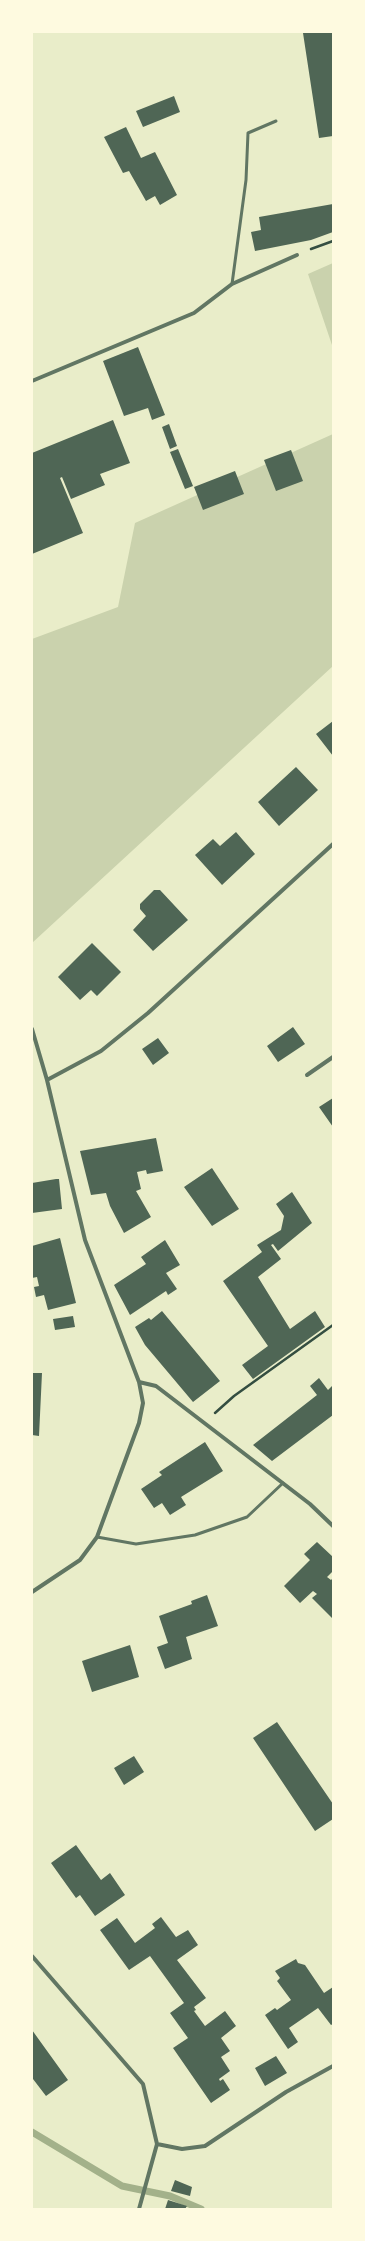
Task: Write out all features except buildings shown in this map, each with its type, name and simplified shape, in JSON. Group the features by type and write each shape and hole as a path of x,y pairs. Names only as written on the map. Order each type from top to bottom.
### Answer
{"street":[{"path":"32,381 194,313 232,284 297,254"},
{"path":"47,1080 101,1051 148,1013 333,844"},
{"path":"32,1028 47,1080 86,1240 139,1382 143,1403 139,1423 97,1537 80,1560 32,1592"},
{"path":"307,1074 333,1057"},
{"path":"139,1382 156,1386 283,1483 333,1526"},
{"path":"32,1956 142,2084 157,2144 139,2209"},
{"path":"157,2144 182,2149 205,2146 286,2092 333,2066"}],"lane":[{"path":"232,284 246,180 248,133 276,121"},
{"path":"97,1537 136,1544 195,1536 247,1517 283,1483"}],"path":[{"path":"297,254 333,241"},
{"path":"204,1423 234,1396 333,1325"}],"green space":[{"path":"333,263 333,348 308,274"},
{"path":"333,434 333,666 32,943 32,639 118,607 135,523"}],"waterway":[{"path":"32,2132 122,2186 170,2196 201,2209"}]}
